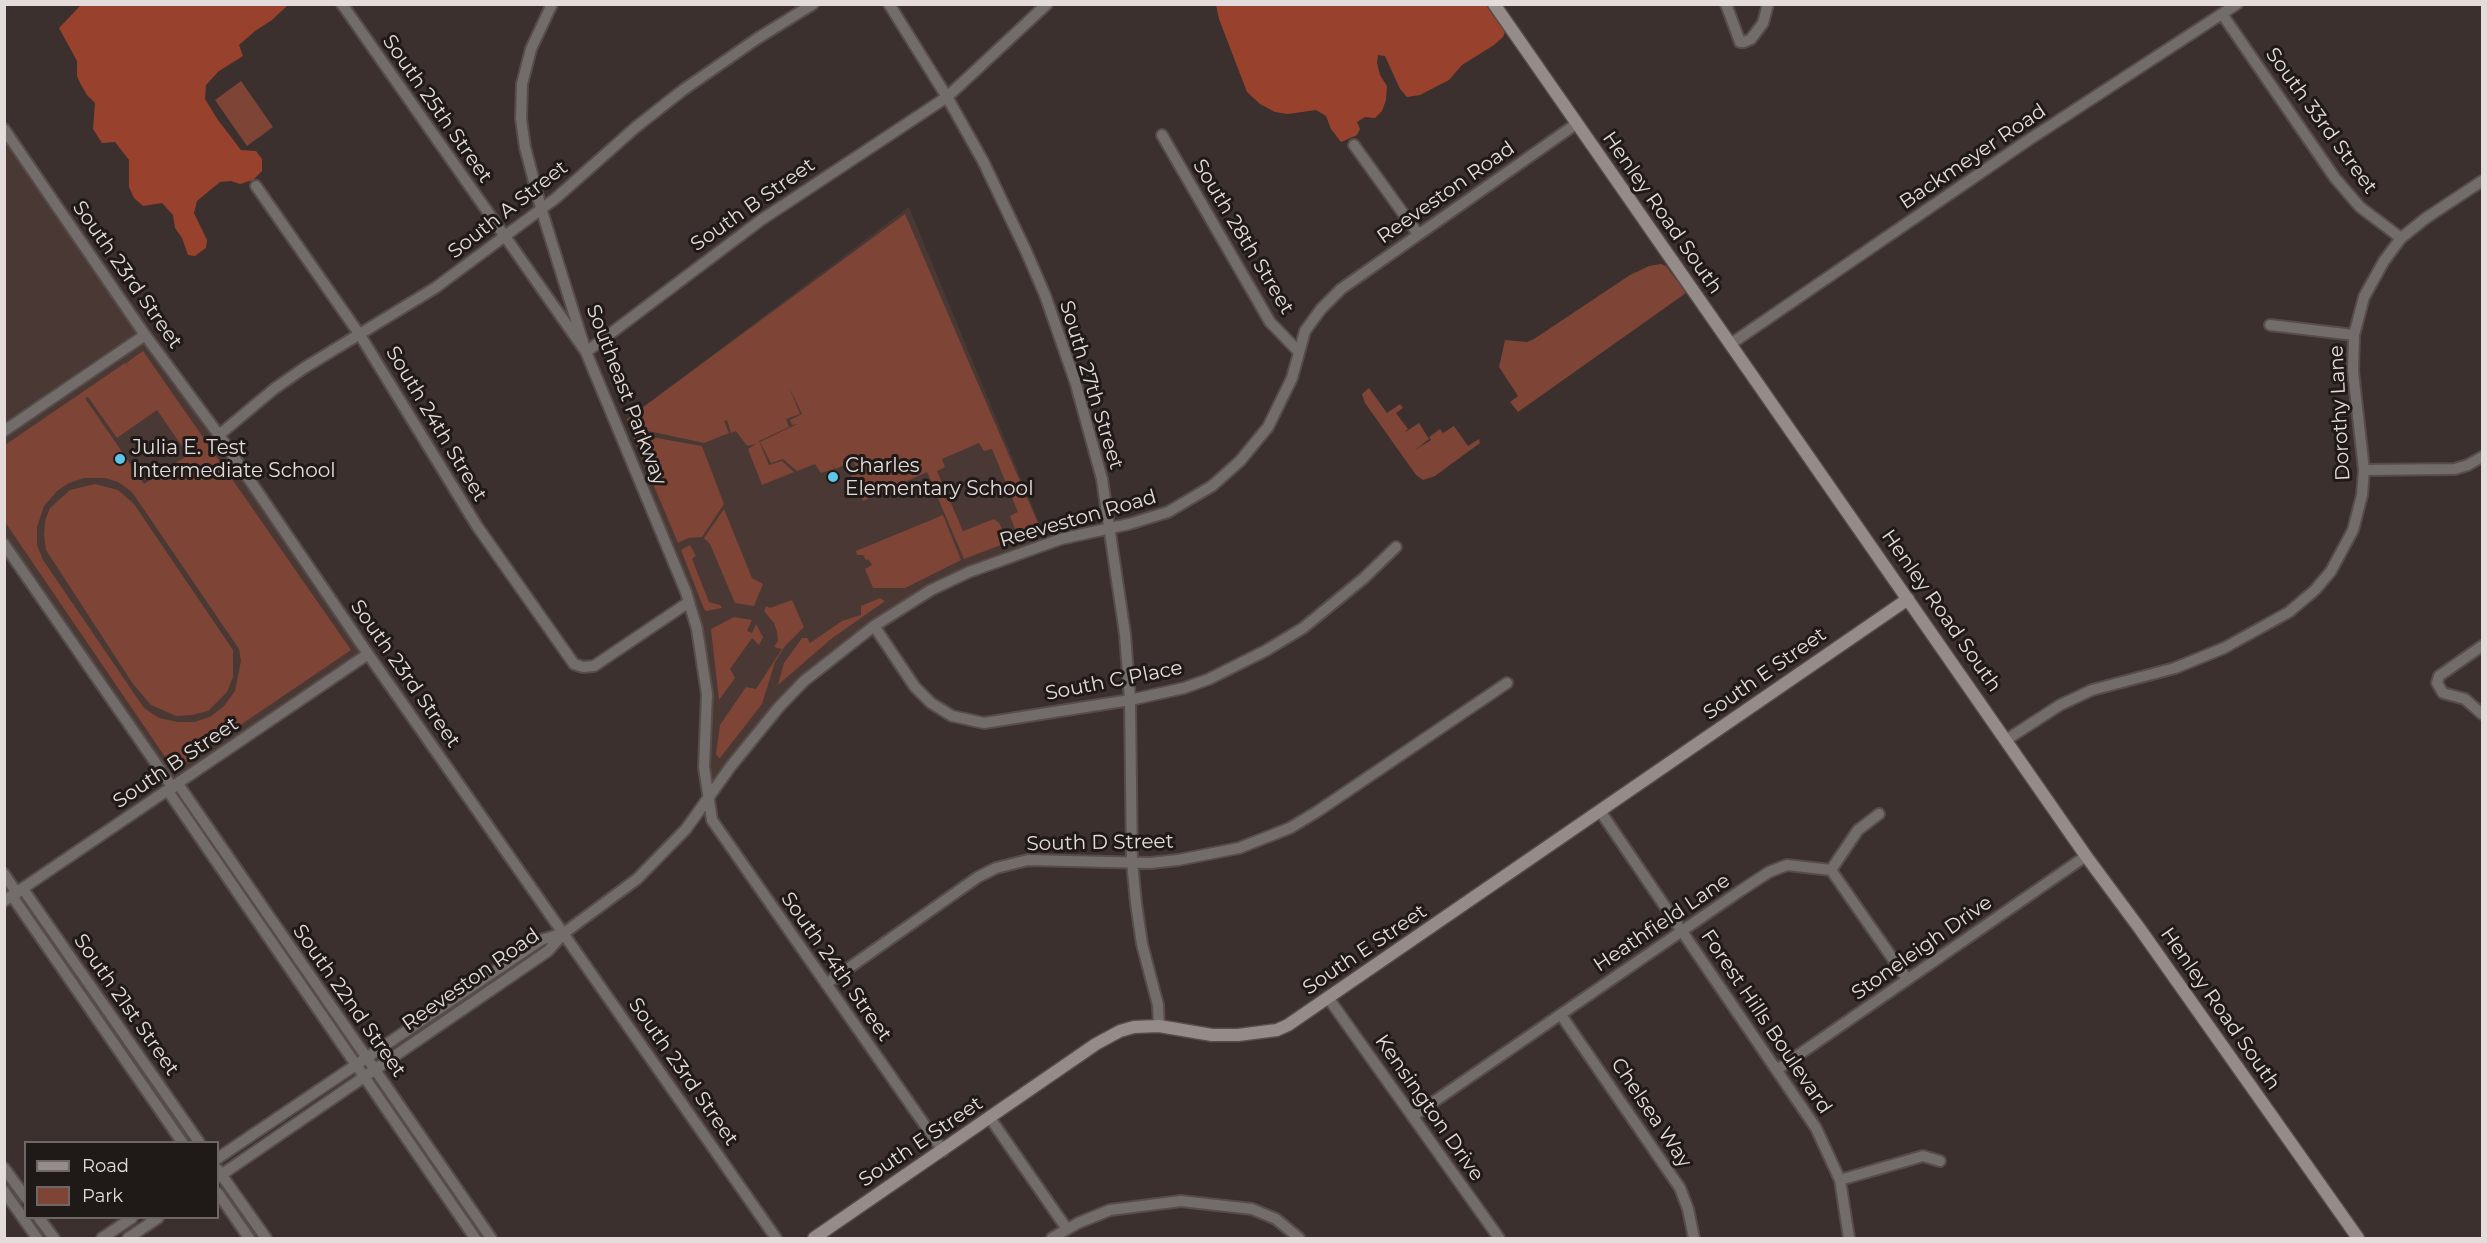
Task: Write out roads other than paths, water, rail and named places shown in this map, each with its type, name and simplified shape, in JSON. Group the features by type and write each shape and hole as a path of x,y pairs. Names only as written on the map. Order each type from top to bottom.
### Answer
{"street":[{"name":"South 25th Street","path":"342,4 586,352"},
{"name":"Southeast Parkway","path":"552,4 531,49 522,84 525,147 541,208 586,352 689,602 697,629 707,694 704,767 707,801"},
{"name":"South A Street","path":"219,435 280,384 435,288 556,198 636,127 683,90 758,38 813,4"},
{"name":"South 27th Street","path":"889,4 947,97 993,180 1045,296 1078,390 1102,479 1125,633 1130,700 1132,862 1142,944 1158,1005 1159,1026"},
{"name":"South B Street","path":"586,352 761,220 947,97 1047,4"},
{"name":"Henley Road South","path":"1494,4 1576,124 1732,343 2086,856 2358,1239"},
{"path":"1726,4 1740,42 1748,41 1757,32 1763,23 1768,4"},
{"name":"Backmeyer Road","path":"1732,343 2027,141 2237,4"},
{"name":"South 33rd Street","path":"2222,14 2335,178 2360,207 2401,238"},
{"name":"Reeveston Road","path":"219,1173 375,1070 548,951 564,933 637,879 686,829 731,766 779,707 804,681 874,626 931,590 969,572 1061,540 1168,512 1212,486 1240,461 1268,427 1292,378 1305,332 1320,309 1341,288 1576,124"},
{"name":"South 23rd Street","path":"4,129 145,335 219,435 368,654 776,1239"},
{"name":"South 28th Street","path":"1162,135 1270,322 1299,352"},
{"path":"1354,145 1418,234"},
{"name":"Dorothy Lane","path":"2006,740 2060,705 2085,693 2190,663 2224,648 2289,612 2322,582 2345,548 2357,517 2364,470 2354,372 2354,335 2370,284 2401,238 2426,218 2481,185"},
{"name":"South 24th Street","path":"256,186 360,335 477,526 568,657 577,665 594,666 689,602"},
{"path":"2270,325 2354,335"},
{"path":"4,431 145,335"},
{"path":"2364,470 2455,469 2482,457"},
{"name":"South 22nd Street","path":"4,544 173,788 367,1058 491,1239"},
{"name":"South C Place","path":"874,626 921,694 939,709 952,716 984,723 1130,700 1192,685 1232,669 1304,628 1340,599 1396,546"},
{"name":"South E Street","path":"814,1239 1108,1036 1134,1027 1159,1026 1212,1035 1255,1034 1288,1025 1329,999 1908,598"},
{"path":"2482,646 2439,676 2438,683 2443,693 2465,699 2482,714"},
{"name":"South B Street","path":"14,895 368,654"},
{"name":"South D Street","path":"826,984 978,877 996,868 1028,860 1150,863 1201,857 1239,848 1290,828 1318,812 1507,683"},
{"name":"South 22nd Street","path":"173,788 364,1077 475,1239"},
{"name":"South 24th Street","path":"707,801 712,820 943,1151"},
{"name":"Forest Hills Boulevard","path":"1600,811 1778,1069 1816,1128 1840,1180 1849,1239"},
{"path":"1879,814 1858,830 1831,870 1907,980"},
{"name":"Stoneleigh Drive","path":"1778,1069 2086,856"},
{"name":"Heathfield Lane","path":"1413,1116 1769,872 1787,865 1831,870"},
{"name":"South 21st Street","path":"4,874 14,895 181,1141"},
{"name":"South 21st Street","path":"14,895 198,1141"},
{"name":"Reeveston Road","path":"219,1157 541,940 564,933"},
{"name":"Kensington Drive","path":"1329,999 1499,1239"},
{"name":"Chelsea Way","path":"1561,1015 1680,1188 1688,1209 1694,1239"},
{"path":"990,1118 1067,1229"},
{"path":"1840,1180 1923,1156 1940,1161"},
{"path":"4,1168 24,1195"},
{"path":"219,1173 266,1239"},
{"path":"4,1191 37,1239"},
{"path":"219,1194 249,1239"},
{"path":"1052,1239 1067,1229 1110,1210 1181,1201 1252,1209 1276,1219 1299,1239"},
{"path":"40,1219 54,1239"},
{"path":"102,1239 131,1219"},
{"path":"128,1239 157,1219"}],"place":[{"name":"Julia E. Test Intermediate School","path":"120,459"},
{"name":"Charles Elementary School","path":"833,477"}]}
